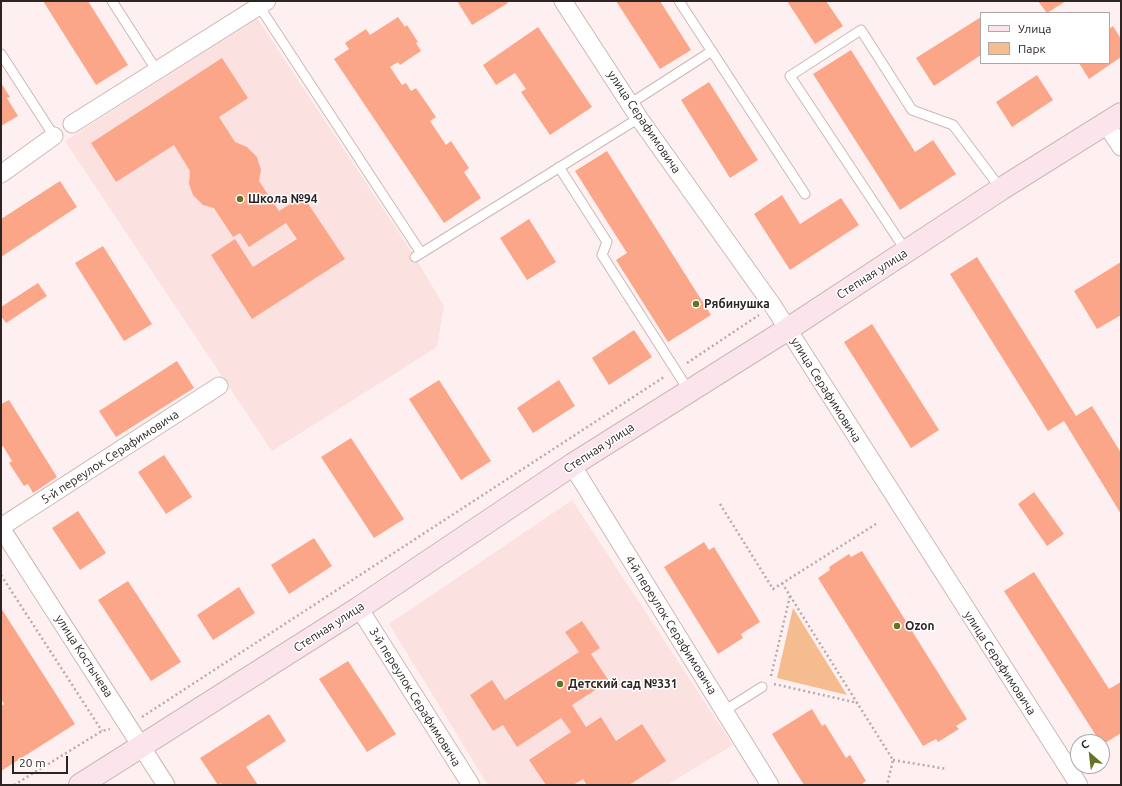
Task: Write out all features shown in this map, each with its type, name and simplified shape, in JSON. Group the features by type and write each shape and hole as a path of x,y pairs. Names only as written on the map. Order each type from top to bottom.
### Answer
{"street":[{"name":"улица Серафимовича","path":"563,1 631,103 639,118 773,306 1079,785"},
{"path":"72,124 264,2"},
{"path":"1113,119 1121,147"},
{"name":"Степная улица","path":"80,785 358,608 572,465 788,329 1001,189 1113,119"},
{"path":"1,174 54,136"},
{"name":"5-й переулок Серафимовича","path":"1,528 219,386"},
{"name":"4-й переулок Серафимовича","path":"572,465 770,785"},
{"name":"улица Костычева","path":"1,528 166,785"},
{"name":"3-й переулок Серафимовича","path":"358,608 470,785"}],"lane":[{"path":"112,1 157,71"},
{"path":"679,1 805,194"},
{"path":"264,2 418,255 639,118"},
{"path":"906,251 790,76 848,38 861,30 912,110 953,125 1001,189"},
{"path":"631,103 712,50"},
{"path":"1,54 54,136"},
{"path":"559,167 607,242 602,255 690,391"},
{"path":"724,711 762,687"}],"path":[{"path":"14,785 102,730 129,726 773,306"},
{"path":"720,504 773,589 876,524"},
{"path":"1,575 102,730"},
{"path":"782,583 893,760 887,785"},
{"path":"790,595 769,682 858,703"},
{"path":"893,760 947,769"}],"shaded area":[{"name":"Школа №94","path":"257,18 415,257 444,306 437,347 272,451 65,141"},
{"name":"Детский сад №331","path":"572,500 733,745 667,785 488,785 389,624"}],"green space":[{"path":"793,608 847,695 777,678"}],"building":[{"path":"43,1 88,1 128,65 96,85"},
{"path":"457,1 506,1 508,3 472,25"},
{"path":"616,1 660,1 691,50 660,69"},
{"path":"787,1 826,1 843,26 815,44"},
{"path":"1038,1 1066,1 1049,12 1046,12"},
{"path":"398,17 405,27 407,25 418,42 416,43 421,51 400,65 398,62 390,67 402,85 406,83 411,91 416,88 436,117 430,121 446,145 451,141 469,168 464,172 481,198 444,223 334,59 349,49 345,43 366,29 370,35"},
{"path":"980,18 980,56 934,86 916,58"},
{"path":"1113,26 1121,39 1121,57 1089,79 1080,64 1110,64 1110,28"},
{"path":"538,27 592,107 550,135 521,92 526,89 515,73 496,85 483,65"},
{"path":"851,50 915,152 933,140 956,174 900,210 813,74"},
{"path":"222,58 248,98 219,117 235,142 247,147 257,157 261,170 259,181 279,211 303,196 345,259 252,319 211,255 235,239 253,267 297,239 286,223 249,247 240,233 233,237 214,208 203,205 193,195 189,184 190,171 174,145 116,182 91,143"},
{"path":"1037,75 1053,100 1012,127 996,102"},
{"path":"709,82 758,160 730,178 681,100"},
{"path":"1,83 10,97 7,98 18,116 1,126"},
{"path":"607,151 711,315 668,342 616,260 627,253 575,171"},
{"path":"60,181 77,207 1,257 1,219"},
{"path":"782,195 800,224 841,198 859,225 790,270 754,214"},
{"path":"529,219 556,262 527,280 500,238"},
{"path":"103,246 152,324 124,341 75,263"},
{"path":"977,257 1076,416 1092,406 1121,453 1121,514 1064,421 1048,431 950,274"},
{"path":"1121,262 1121,315 1097,329 1074,291"},
{"path":"38,283 47,296 6,323 1,316 1,307"},
{"path":"872,324 939,430 911,448 844,342"},
{"path":"634,330 652,357 609,385 592,358"},
{"path":"177,361 194,388 116,437 99,411"},
{"path":"439,380 491,461 461,480 409,399"},
{"path":"559,380 575,406 533,433 517,408"},
{"path":"9,400 57,477 33,493 28,484 24,486 9,463 12,461 3,446 1,447 1,404"},
{"path":"351,438 404,519 374,538 321,457"},
{"path":"164,455 192,497 166,514 138,472"},
{"path":"1034,492 1064,534 1047,546 1018,504"},
{"path":"78,511 106,553 80,570 52,528"},
{"path":"314,538 332,566 289,594 271,565"},
{"path":"704,542 709,550 714,547 760,622 741,634 743,638 718,654 664,567"},
{"path":"862,551 967,719 956,726 959,729 938,742 936,739 923,746 818,578 830,570 829,567 849,554 851,557"},
{"path":"1034,572 1109,689 1121,682 1121,733 1110,740 1110,734 1095,734 1004,591"},
{"path":"128,581 181,662 151,681 98,600"},
{"path":"239,587 255,613 213,640 197,615"},
{"path":"1,608 75,724 1,771 1,706 4,704 1,699"},
{"path":"582,621 600,648 591,654 609,681 572,705 586,727 601,717 616,741 642,724 666,761 629,785 587,785 583,779 573,785 546,785 529,760 571,732 561,718 517,747 503,725 493,731 470,695 492,680 505,700 579,652 565,632"},
{"path":"348,661 396,734 367,752 319,679"},
{"path":"812,709 822,726 825,724 846,758 850,755 866,781 863,785 804,785 772,734"},
{"path":"269,714 286,741 246,767 258,785 223,785 221,783 218,785 200,758"}],"place":[{"name":"Школа №94","path":"240,199"},
{"name":"Рябинушка","path":"696,304"},
{"name":"Ozon","path":"897,626"},
{"name":"Детский сад №331","path":"560,684"}]}
